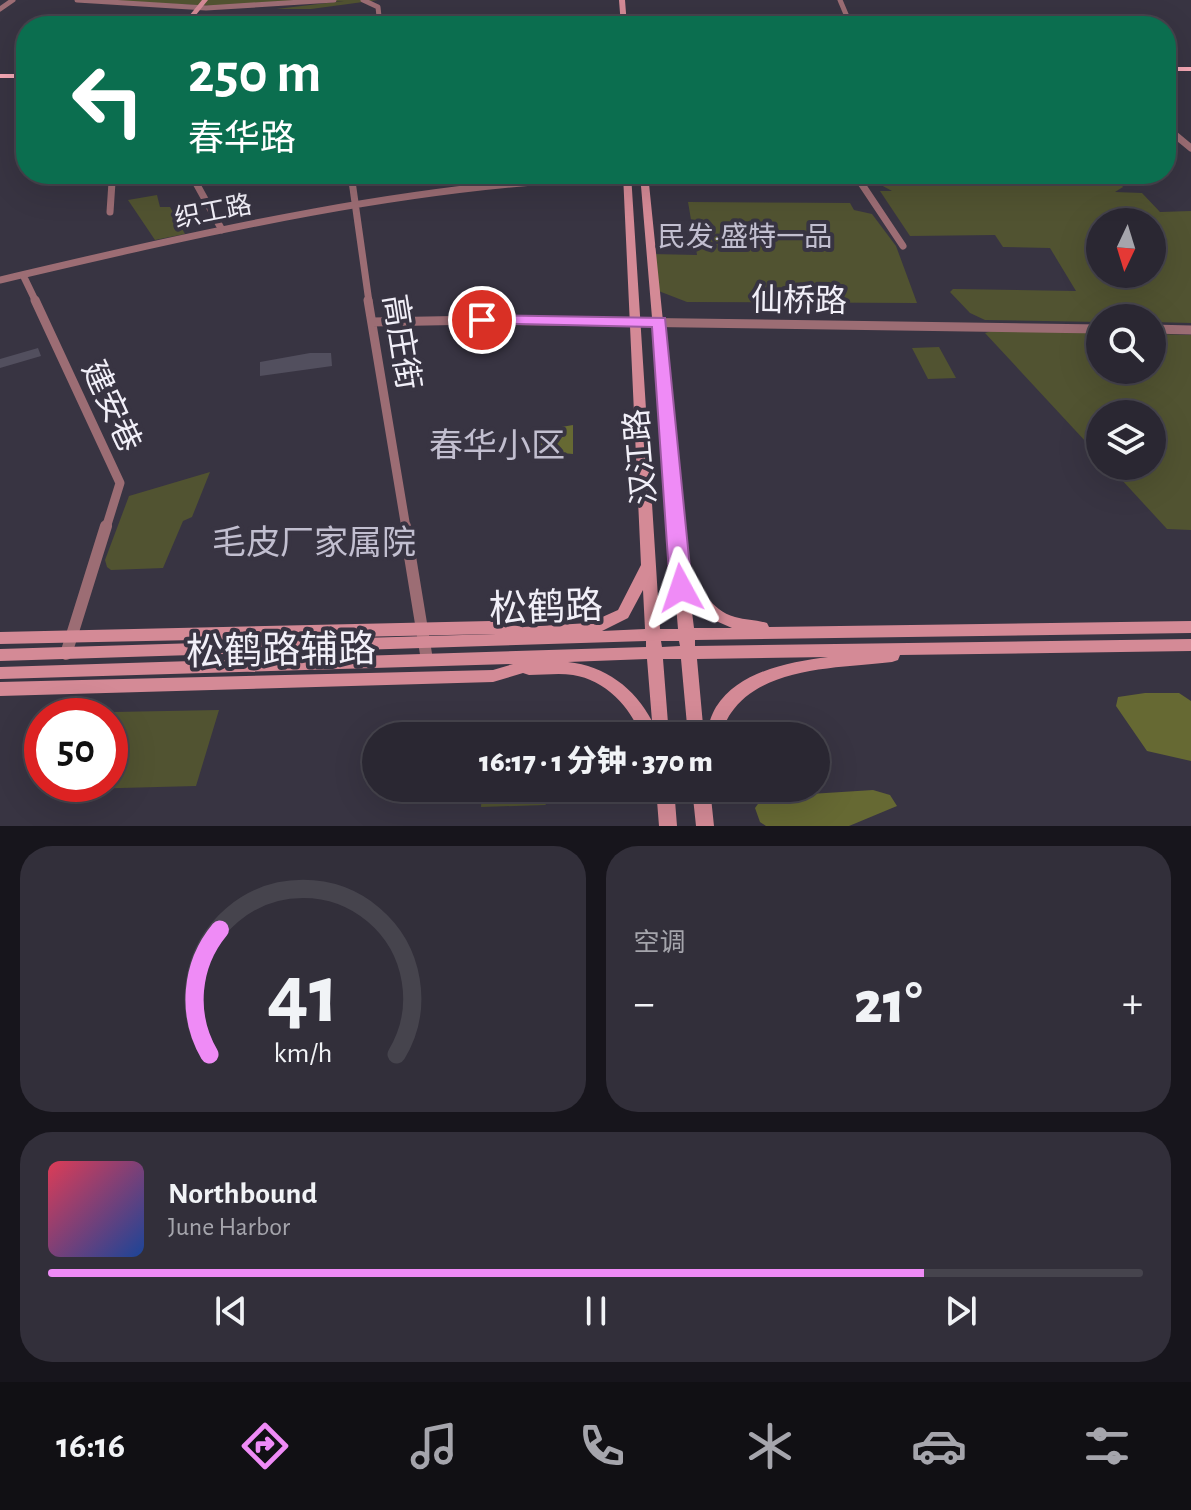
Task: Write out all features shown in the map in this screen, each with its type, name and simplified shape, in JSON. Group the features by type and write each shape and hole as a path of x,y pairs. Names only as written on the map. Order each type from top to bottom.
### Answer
{"main road":[{"path":"193,16 205,0"},
{"name":"汉江路","path":"628,184 651,635 660,722"},
{"name":"汉江路","path":"645,184 694,722"},
{"path":"520,632 591,629 623,614 648,565"},
{"path":"679,565 703,608 736,624 821,633"},
{"name":"松鹤路辅路","path":"0,638 72,635 424,644 491,627 520,632 560,647"},
{"name":"松鹤路","path":"560,647 651,635 1191,627"},
{"name":"松鹤路","path":"1,679 332,663 424,644"},
{"name":"松鹤路","path":"0,655 424,644 654,653 1191,645"},
{"name":"松鹤路辅路","path":"1,679 329,680 493,676 518,669 560,647"},
{"path":"716,722 717,715 742,688 780,671 947,649"},
{"path":"329,680 332,663"},
{"path":"518,669 579,669 617,687 645,722"},
{"path":"666,802 668,826"},
{"path":"703,802 705,826"}],"street":[{"path":"0,9 13,0"},
{"path":"77,0 199,10 334,0"},
{"path":"363,0 378,7 379,16"},
{"path":"110,212 112,184"},
{"path":"197,184 222,230"},
{"name":"高庄街","path":"352,184 424,644"},
{"name":"织工路","path":"0,280 222,230 353,206 516,184"},
{"path":"862,184 903,246"},
{"name":"建安巷","path":"23,275 120,483 66,654"},
{"name":"仙桥路","path":"372,322 637,321 1086,329"},
{"path":"1166,329 1191,330"}],"green space":[{"path":"93,0 378,0 311,9 276,9 344,1 236,7"},
{"path":"880,184 1121,184 1123,187 1115,192 1142,193 1156,208 1086,208 1086,288 1166,288 1166,212 1191,211 1191,323 1166,322 1166,304 1086,304 1086,322 985,320 970,313 950,292 953,289 1076,291 1050,248 1003,247 995,235 910,236 880,191 892,191"},
{"path":"157,195 160,207 170,207 185,234 155,240 128,200"},
{"path":"688,202 850,203 854,210 872,214 896,246 917,303 687,302 656,290 652,254 697,255"},
{"path":"995,330 1086,332 1086,384 1166,384 1166,334 1191,335 1191,530 1167,529 1122,480 1166,480 1166,400 1086,400 1086,442 985,333"},
{"path":"939,347 956,378 928,379 912,348"},
{"path":"573,425 573,454 541,451 532,432"},
{"path":"210,472 192,517 183,521 163,568 111,570 107,567 105,560 129,496"},
{"path":"1179,693 1191,701 1191,761 1147,751 1116,706 1118,697"},
{"path":"219,710 196,786 128,788 128,712"},
{"path":"873,790 890,795 897,806 849,826 766,826 760,822 755,808 759,802 830,802 830,793"},
{"path":"481,802 549,802 545,805 481,807"}],"building":[{"path":"38,348 41,356 0,368 0,359"},
{"path":"310,353 331,353 332,366 260,376 260,362"}],"district":[{"name":"民发·盛特一品","path":"745,236"},
{"name":"春华小区","path":"497,445"},
{"name":"毛皮厂家属院","path":"314,542"}],"route":[{"path":"482,320 659,322 681,588"}]}
